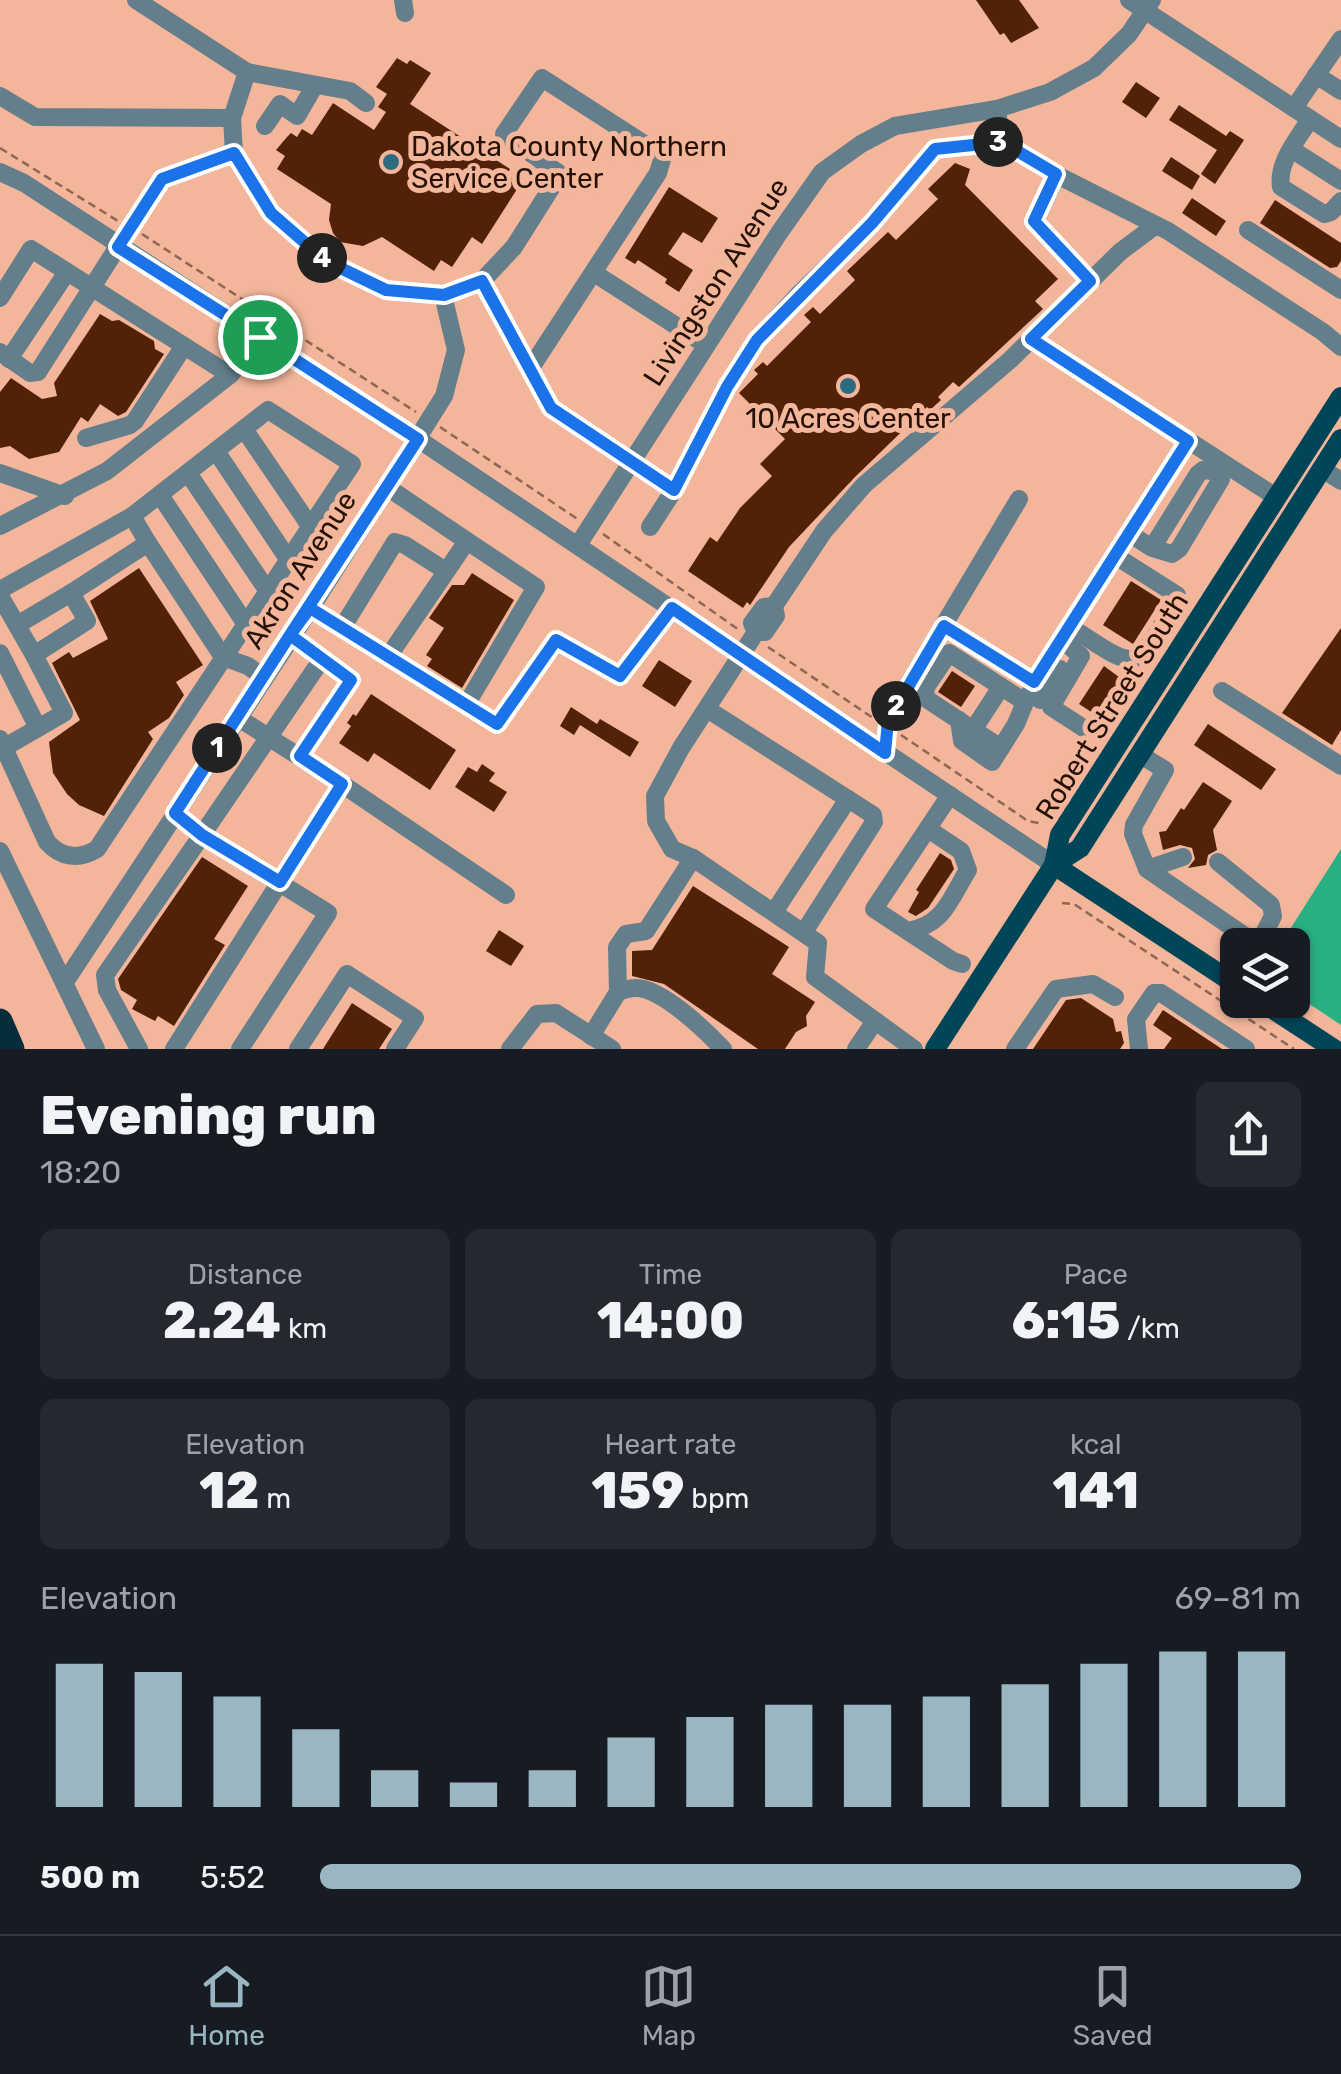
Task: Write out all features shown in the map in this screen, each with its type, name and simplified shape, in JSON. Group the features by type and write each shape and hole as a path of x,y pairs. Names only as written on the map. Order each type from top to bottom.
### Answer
{"highway":[{"path":"0,1021 12,1049"}],"main road":[{"name":"Robert Street South","path":"1054,865 1060,836 1341,397"},
{"name":"Robert Street South","path":"1054,865 1080,848 1341,438"},
{"path":"1314,439 1316,460 1322,469"},
{"path":"1276,497 1284,528"},
{"path":"934,1049 1054,865 1220,972"},
{"path":"1287,1018 1334,1049"}],"street":[{"path":"136,0 247,72 350,91 366,103"},
{"path":"1142,4 1341,139"},
{"name":"Livingston Avenue","path":"578,544 778,233 822,172 895,126 996,109 1050,92 1094,68 1129,34 1142,4"},
{"path":"1339,46 1316,75 1280,178 1281,187 1324,214 1341,201"},
{"path":"247,72 232,118 234,153 271,213 326,261 386,290 444,295 482,281 514,248 560,174 504,134 542,78 663,156 663,165 530,369"},
{"path":"1316,75 1341,91"},
{"path":"265,126 280,104 297,116 315,85"},
{"path":"0,96 35,118 232,118"},
{"path":"996,109 1002,142"},
{"path":"650,527 757,340 872,223 935,149 1002,142 1156,224 1324,332 1341,347"},
{"path":"1291,149 1341,180"},
{"path":"66,272 3,355 30,373 38,372 162,179 234,153"},
{"path":"0,172 578,544 1054,865"},
{"path":"1056,174 1034,221 1090,281"},
{"path":"914,1049 815,977 818,943 693,858 672,849 656,821 655,796 756,632 752,622 764,607 774,606 824,531 864,484 1031,339 1138,236 1156,224"},
{"path":"1248,230 1341,290"},
{"path":"0,298 32,249 230,375"},
{"path":"594,273 706,346"},
{"path":"482,281 551,408 674,490"},
{"name":"Akron Avenue","path":"65,982 444,396 456,350 444,295"},
{"path":"0,526 65,496 122,460 230,375 260,337"},
{"path":"1031,339 1276,497"},
{"path":"86,438 130,426 184,346"},
{"path":"268,410 352,464 105,840 86,855 70,857 55,851 47,842 1,745 64,713 0,593 132,516 244,429 268,410"},
{"path":"244,429 310,526"},
{"path":"1036,697 1001,687 949,653 924,694 1001,748 1036,697 1066,648 1114,555 1188,441"},
{"path":"216,451 288,559"},
{"path":"1322,469 1341,481"},
{"path":"1129,533 1152,548 1172,554 1179,549 1222,479 1204,470 1152,548"},
{"path":"1169,471 1192,485"},
{"path":"0,473 65,496"},
{"path":"188,473 267,590"},
{"path":"387,487 536,587 466,705"},
{"path":"160,495 245,623"},
{"path":"885,753 888,721 1019,499"},
{"path":"132,516 223,657 248,666 263,678"},
{"path":"388,657 467,541"},
{"path":"342,628 395,542 406,544 446,571"},
{"path":"16,625 148,543"},
{"path":"1066,648 1127,660 1144,655 1177,600 1114,555"},
{"path":"34,655 87,621 71,593"},
{"path":"310,608 497,724 556,640 620,676 672,608"},
{"path":"944,626 1036,697 1085,728"},
{"path":"290,635 351,680 300,756"},
{"path":"1036,697 1082,656 1066,648"},
{"path":"1036,697 1066,648"},
{"path":"0,653 38,728"},
{"path":"139,1049 106,990 105,975 322,659"},
{"path":"966,725 1001,687"},
{"path":"1222,690 1341,766"},
{"path":"708,709 873,815 874,822 804,932"},
{"path":"238,716 506,895"},
{"path":"1139,754 1165,770 1134,825 1133,834 1147,869 1233,928"},
{"path":"174,1049 342,784"},
{"path":"950,795 874,909 962,964 977,982"},
{"path":"774,912 848,799"},
{"path":"175,813 202,835 328,913 240,1049"},
{"path":"908,931 937,921 968,870 961,851 928,828"},
{"path":"0,851 96,1049"},
{"path":"1147,869 1202,857 1271,906 1274,916 1267,928"},
{"path":"591,1036 618,992 616,947 626,934 646,930 693,858"},
{"path":"142,864 168,882"},
{"path":"937,921 942,942 958,952 962,964"},
{"path":"298,1049 347,974 415,1018 395,1049"},
{"path":"1015,1049 1056,989 1094,984 1116,997"},
{"path":"618,992 637,987 654,994 698,1024 723,1049"},
{"path":"1139,1049 1136,1019 1154,992 1246,1049"},
{"path":"510,1049 537,1014 556,1014 612,1049"},
{"path":"856,1049 875,1021"}],"path":[{"path":"0,148 115,220"},
{"path":"148,236 414,411"},
{"path":"443,430 570,514"},
{"path":"604,535 730,624"},
{"path":"777,653 880,722"},
{"path":"894,730 1028,821 1043,824"},
{"path":"1062,903 1074,904 1294,1049"}],"green space":[{"path":"1341,849 1341,1025 1310,1004 1310,928 1291,928"}],"building":[{"path":"976,0 1019,0 1039,28 1011,43 1004,33 1000,35"},
{"name":"Dakota County Northern Service Center","path":"397,58 407,64 410,60 431,73 410,104 510,169 507,174 521,183 482,244 472,237 452,267 441,260 434,271 382,237 363,246 340,242 329,220 331,204 277,169 285,156 276,150 287,137 291,133 297,137 302,129 312,135 333,103 374,130 386,112 378,107 387,94 376,87"},
{"path":"1136,82 1160,98 1146,118 1122,102"},
{"path":"1179,105 1226,136 1230,131 1244,140 1215,184 1201,174 1217,150 1169,120"},
{"path":"1171,157 1200,176 1192,190 1162,171"},
{"name":"10 Acres Center","path":"955,163 970,169 965,185 1058,279 1035,301 1043,309 959,387 953,382 938,397 941,400 930,410 927,407 855,477 789,547 750,605 747,602 743,608 688,571 710,537 717,542 740,508 772,476 760,464 785,439 739,393 758,374 754,370 763,362 767,366 811,322 804,315 813,307 820,314 855,280 847,271 888,232 896,240 938,199 928,189"},
{"path":"669,187 718,218 702,243 683,232 668,254 693,270 679,292 638,260 635,264 625,258"},
{"path":"1192,198 1226,221 1216,236 1182,213"},
{"path":"1275,200 1341,243 1337,267 1330,268 1260,223"},
{"path":"100,314 112,321 119,320 154,341 155,349 164,354 126,412 118,416 100,404 88,422 81,417 59,452 29,459 10,446 0,448 0,392 11,378 42,399 57,396 54,383"},
{"path":"139,568 203,665 176,682 184,695 169,718 148,732 153,739 104,816 79,805 53,773 49,742 80,720 52,663 69,652 73,658 108,639 90,601"},
{"path":"472,573 514,600 462,688 427,666 432,659 426,655 444,628 429,618 452,585 464,585"},
{"path":"1131,581 1161,600 1133,644 1103,625"},
{"path":"1341,628 1341,730 1332,745 1282,713"},
{"path":"659,660 692,681 675,707 642,686"},
{"path":"1104,666 1123,680 1099,717 1079,704"},
{"path":"952,671 975,686 961,707 938,692"},
{"path":"371,694 456,750 430,790 374,753 368,762 339,743 351,726 347,723"},
{"path":"571,707 597,724 600,719 639,742 630,757 580,725 574,735 560,726"},
{"path":"1208,724 1276,769 1261,790 1194,745"},
{"path":"482,764 495,773 489,781 507,792 494,812 455,787 468,767 477,772"},
{"path":"1203,782 1232,801 1213,830 1217,850 1208,855 1206,865 1188,868 1195,859 1192,848 1180,845 1163,850 1159,832 1166,831"},
{"path":"940,853 951,860 954,869 928,908 916,916 908,912 919,892 916,890"},
{"path":"202,857 248,886 214,939 225,945 174,1026 158,1016 155,1021 132,1009 137,1000 121,990 118,979"},
{"path":"693,886 789,947 772,974 815,1002 806,1016 807,1026 796,1032 785,1049 758,1049 664,984 632,976 632,951 652,950"},
{"path":"499,930 524,946 511,966 486,951"},
{"path":"1081,998 1113,1019 1124,1043 1120,1049 1033,1049 1066,1000"},
{"path":"352,1003 392,1029 379,1049 323,1049"},
{"path":"1163,1010 1222,1049 1164,1049 1172,1038 1153,1025"}],"place":[{"name":"Dakota County Northern Service Center","path":"391,162"},
{"name":"10 Acres Center","path":"848,386"}],"route":[{"path":"260,337 118,247 162,179 234,153 271,213 326,261 386,290 444,295 482,281 551,408 674,490 727,387 757,340 872,223 935,149 1002,142 1056,174 1034,221 1090,281 1031,339 1188,441 1034,682 944,626 888,721 885,753 672,608 620,676 556,640 497,724 310,608 290,635 175,813 202,835 280,882 342,784 300,756 351,680 290,635 418,439 260,337"}]}
